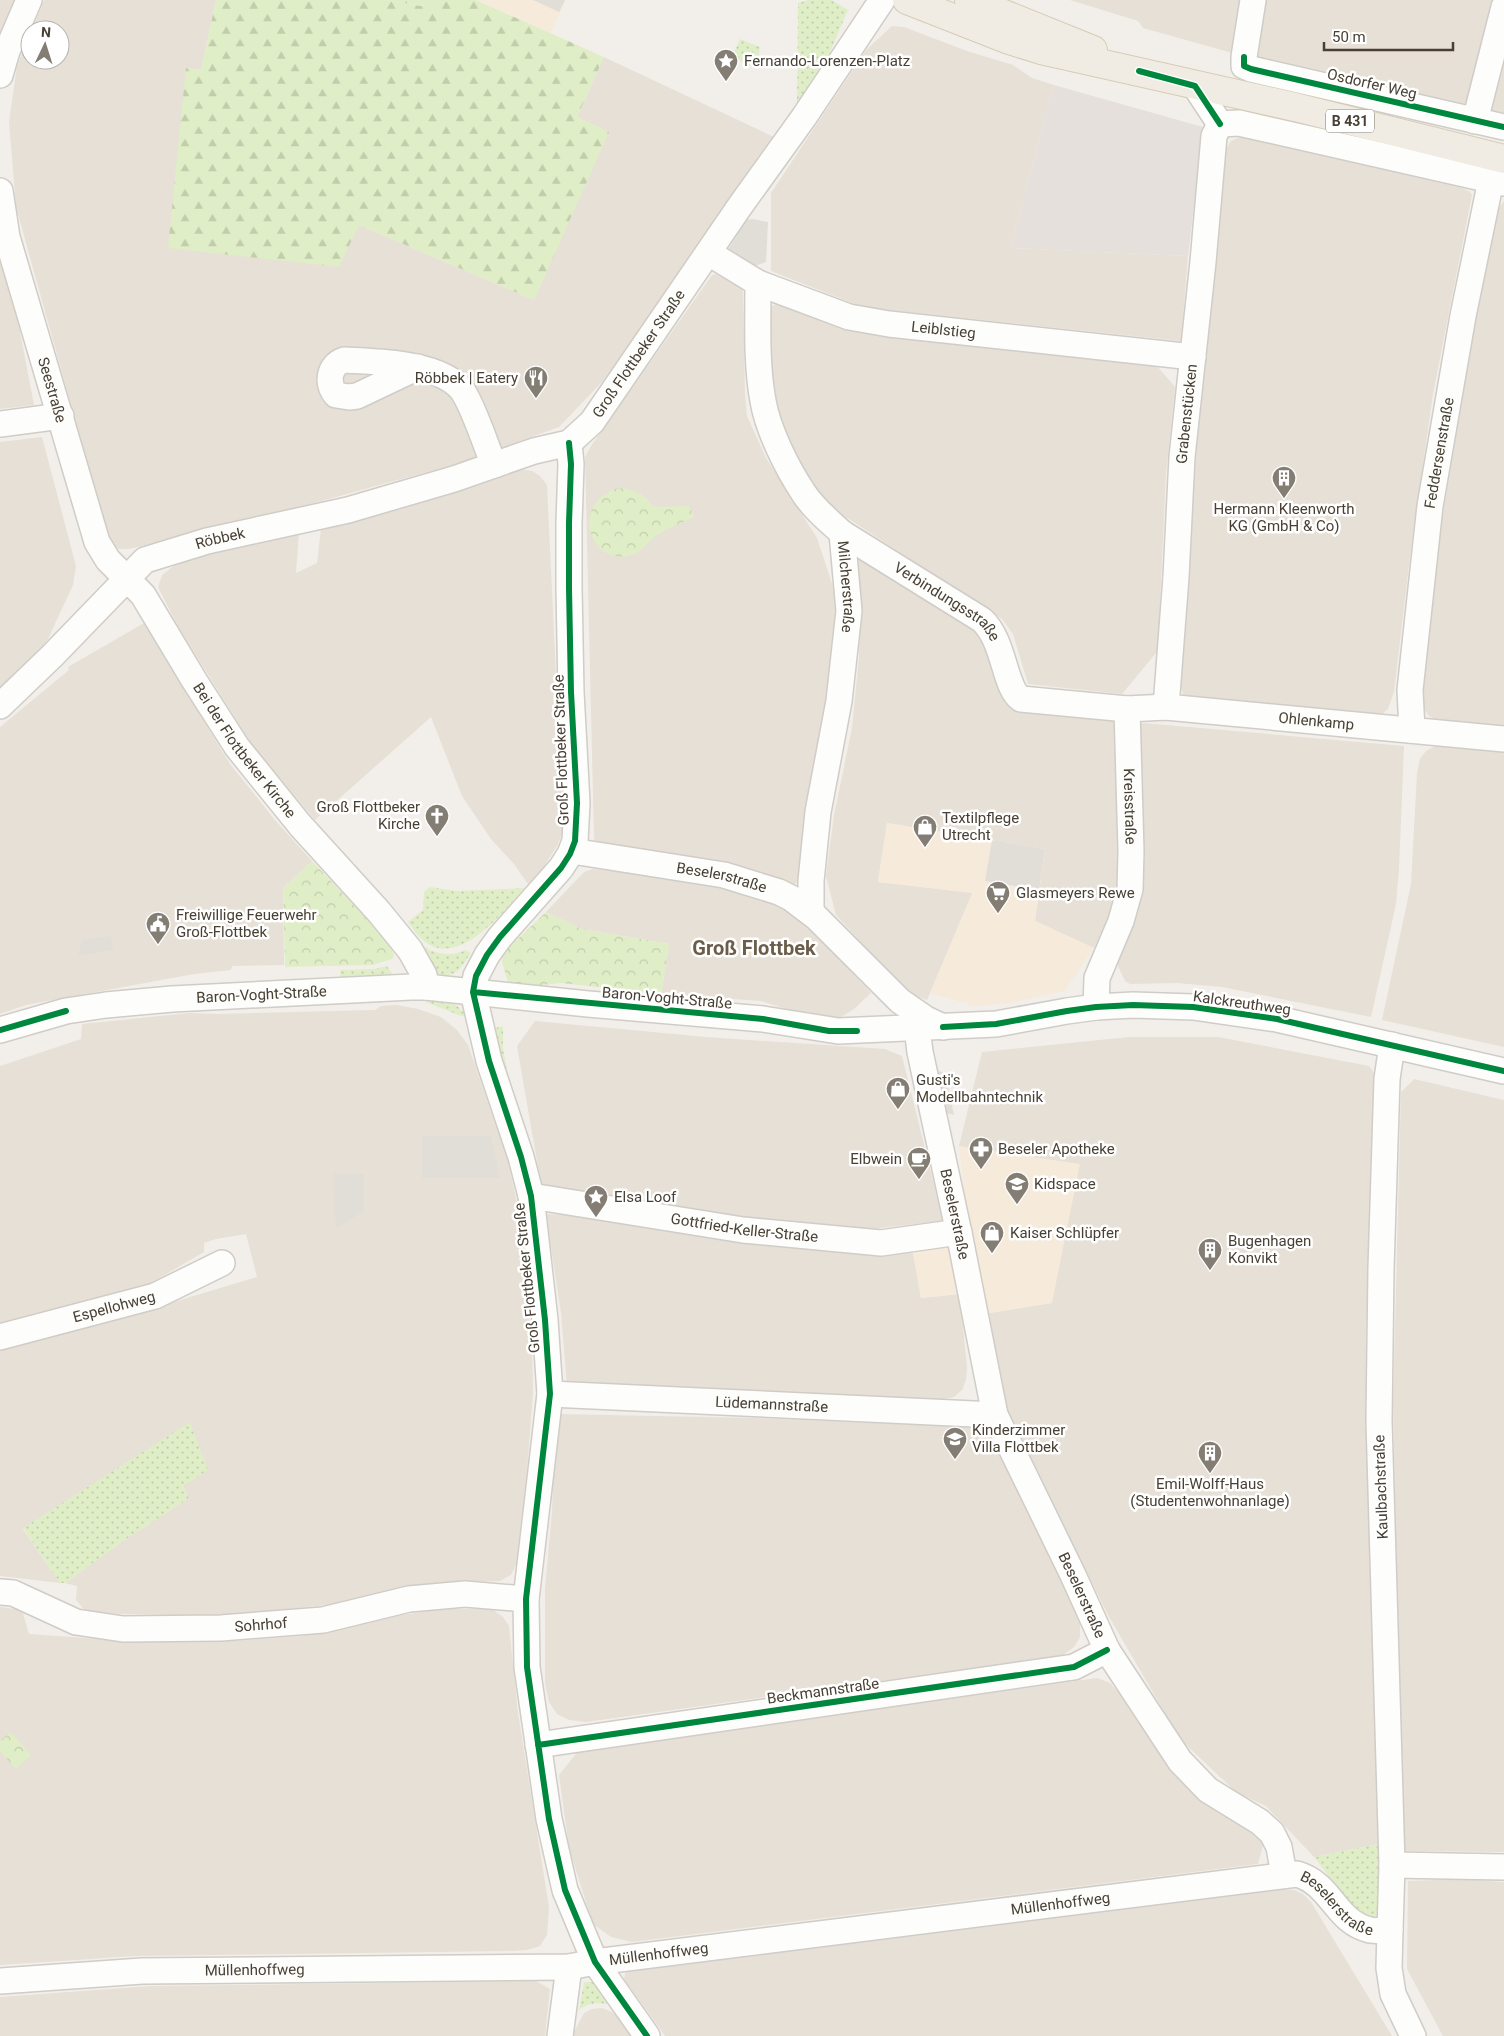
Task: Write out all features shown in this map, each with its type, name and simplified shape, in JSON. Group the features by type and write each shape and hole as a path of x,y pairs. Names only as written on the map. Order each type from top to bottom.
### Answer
{"main road":[{"name":"B 431","path":"907,0 1009,40 1040,50 1294,107 1500,174"},
{"name":"B 431","path":"969,0 1068,38 1139,71"}],"street":[{"path":"0,75 7,51 30,0"},
{"name":"Groß Flottbeker Straße","path":"647,2036 595,1962 565,1890 549,1819 527,1667 526,1599 550,1394 545,1320 531,1196 521,1157 489,1061 473,992 479,969 491,950 554,878 572,851 577,832 569,588 571,464 569,443 592,422 740,206 804,117 882,0"},
{"name":"Osdorfer Weg","path":"1253,0 1244,57 1244,66 1251,70 1504,128"},
{"path":"1475,121 1504,7"},
{"path":"1195,86 1220,124 1238,124 1500,174"},
{"name":"Grabenstücken","path":"1166,707 1176,577 1182,457 1194,357 1214,136 1220,124"},
{"name":"Feddersenstraße","path":"1412,730 1410,690 1430,506 1462,326 1500,174"},
{"name":"Seestraße","path":"0,191 8,238 97,542 108,560 126,578"},
{"name":"Leiblstieg","path":"709,253 758,283 849,317 889,324 1194,357"},
{"name":"Milcherstraße","path":"758,283 759,370 763,404 774,436 803,493 822,516 842,533 849,611 839,701 818,812 810,887 811,913"},
{"path":"418,367 448,380 463,391 494,465"},
{"path":"0,424 61,416"},
{"name":"Röbbek","path":"0,706 52,656 145,560 207,541 348,510 454,479 534,451 569,443"},
{"name":"Verbindungsstraße","path":"842,533 982,620 989,627 998,642 1013,691 1018,697 1026,700 1128,709"},
{"name":"Bei der Flottbeker Kirche","path":"126,578 143,595 237,747 300,825 379,912 410,950 424,975 426,987"},
{"name":"Ohlenkamp","path":"1128,709 1166,707 1504,739"},
{"name":"Kreisstraße","path":"1096,1007 1097,978 1121,921 1130,889 1128,709"},
{"name":"Beselerstraße","path":"572,851 724,875 779,892 791,898 811,913 886,988 915,1012 943,1027"},
{"name":"Baron-Voght-Straße","path":"0,1030 66,1011 106,1005 172,999 426,987 763,1019 829,1031 943,1027"},
{"path":"868,1030 876,1021 884,1006 886,988"},
{"name":"Kalckreuthweg","path":"943,1027 996,1024 1033,1019 1067,1010 1096,1007 1164,1006 1239,1013 1277,1019 1504,1071"},
{"name":"Beselerstraße","path":"917,1028 920,1052 959,1232 995,1415 1107,1650 1180,1761 1208,1790 1260,1822 1272,1833 1279,1847 1284,1875 1297,1874 1308,1877 1318,1883 1346,1918 1370,1930 1390,1930 1389,1968 1393,1994 1413,2036"},
{"name":"Kaulbachstraße","path":"1390,1930 1392,1865 1379,1420 1386,1079 1392,1045"},
{"name":"Gottfried-Keller-Straße","path":"531,1196 743,1230 881,1243 959,1232"},
{"name":"Espellohweg","path":"0,1337 155,1296 222,1263"},
{"name":"Lüdemannstraße","path":"550,1394 995,1415"},
{"name":"Sohrhof","path":"0,1592 13,1593 76,1622 123,1629 221,1628 323,1620 409,1599 465,1594 526,1599"},
{"name":"Beckmannstraße","path":"538,1745 1074,1667 1107,1650"},
{"path":"1392,1865 1504,1867"},
{"name":"Müllenhoffweg","path":"0,1981 142,1971 568,1967 595,1962 1284,1875"},
{"path":"560,2036 568,1967"}],"shaded area":[{"path":"0,0 15,0 0,35"},
{"path":"44,0 216,0 201,70 186,68 359,225 534,300 608,132 577,117 604,57 776,138 652,316 601,383 559,427 463,462 278,513 129,549 119,549 112,544 106,531 16,207 9,122 17,66 20,59 20,70 70,70 70,20 36,20"},
{"path":"476,0 566,0 551,33"},
{"path":"533,0 565,0 559,12"},
{"path":"1070,0 1245,0 1236,54 1143,28 1138,21"},
{"path":"1261,0 1500,0 1468,109 1252,58"},
{"path":"892,26 904,27 967,51 1013,65 1032,78 1054,85 1010,248 1188,256 1181,341 862,307 771,271 771,193 866,50"},
{"path":"1504,46 1504,118 1492,115 1490,106"},
{"path":"1054,85 1203,127 1188,256 1010,248"},
{"path":"1238,138 1249,138 1462,188 1469,191 1472,195 1433,394 1410,556 1394,692 1388,709 1382,714 1373,717 1184,696 1179,682 1198,432 1226,149 1231,141"},
{"path":"1504,201 1504,728 1439,722 1429,716 1422,706 1420,694 1442,519 1473,334 1496,211"},
{"path":"753,219 768,222 766,262 755,266 730,253 729,248 746,220"},
{"path":"0,251 18,321 34,405 0,409"},
{"path":"716,274 741,288 743,292 747,416 766,458 817,538 835,593 834,663 801,872 797,883 791,886 600,845 594,839 585,457 712,275"},
{"path":"777,304 842,328 1157,366 1175,387 1166,474 1158,647 1156,653 1122,694 1028,684 1013,634 1002,619 826,504 812,485 799,462 773,405 767,308"},
{"path":"42,437 76,566 73,585 48,639 19,676 0,692 0,442"},
{"path":"519,469 532,471 540,476 547,485 557,696 553,697 565,817 563,832 557,846 543,868 528,884 514,864 491,839 462,796 431,717 315,820 252,745 177,625 158,587 162,575 175,565 204,555 299,532 296,573 317,563 321,529 403,507"},
{"path":"861,556 982,629 1008,702 1113,717 1116,722 1117,880 1111,910 1094,948 1035,921 1045,849 887,823 878,882 973,893 927,1000 915,996 879,962 836,915 826,876 834,815 852,728 859,657 860,599 858,561"},
{"path":"144,623 230,764 275,820 312,861 283,888 284,965 232,966 231,970 194,974 26,1005 0,1014 0,727 69,670 68,667"},
{"path":"1143,723 1404,746 1396,904 1371,1017 1222,987 1177,983 1130,984 1125,981 1118,966 1118,957 1138,727"},
{"path":"1437,745 1504,751 1504,1047 1382,1020 1411,884 1417,773 1420,759 1426,751"},
{"path":"887,823 1045,849 1035,921 1094,948 1064,991 1005,1004 974,1006 930,993 972,893 878,882"},
{"path":"992,840 1045,849 1039,890 985,881"},
{"path":"593,869 710,881 760,894 797,914 871,993 854,1009 838,1019 808,1016 761,1001 661,994 669,944 582,929 546,912 584,872"},
{"path":"111,936 113,950 78,956 82,940"},
{"path":"397,1005 418,1009 441,1017 457,1030 468,1045 507,1158 521,1220 521,1261 532,1339 533,1393 527,1470 516,1565 511,1575 500,1581 445,1583 391,1591 328,1605 213,1616 87,1613 76,1600 77,1586 65,1583 126,1539 189,1498 183,1486 23,1529 60,1583 0,1576 0,1350 134,1314 257,1277 246,1234 216,1239 204,1243 204,1252 149,1284 0,1323 0,1066 81,1039 82,1024 189,1013 375,1010 381,1006"},
{"path":"535,1021 706,1037 885,1049 902,1056 943,1221 862,1230 720,1214 594,1192 542,1190 517,1046"},
{"path":"1129,1037 1218,1037 1369,1066 1374,1073 1366,1344 1378,1844 1314,1857 1266,1806 1236,1792 1180,1739 1108,1615 1006,1409 989,1313 1052,1303 959,1146 982,1052"},
{"path":"932,1069 945,1073 954,1115 941,1112"},
{"path":"1414,1079 1504,1100 1504,1852 1403,1851 1393,1404 1401,1092"},
{"path":"422,1136 491,1136 500,1178 422,1178"},
{"path":"959,1146 1080,1164 1052,1303 989,1313 973,1262"},
{"path":"333,1173 364,1174 364,1211 337,1228 334,1213"},
{"path":"546,1214 582,1216 662,1231 772,1244 884,1254 913,1253 921,1298 960,1294 967,1368 966,1380 962,1390 954,1397 943,1399 567,1386 561,1313"},
{"path":"947,1246 954,1259 960,1294 921,1298 913,1253"},
{"path":"556,1414 755,1418 988,1428 1075,1607 1080,1622 1080,1637 1074,1647 1062,1656 586,1722 569,1720 557,1714 549,1702 545,1683 545,1589 552,1511"},
{"path":"0,1607 22,1610 29,1634 143,1642 234,1641 302,1636 439,1609 492,1609 503,1617 509,1626 518,1713 549,1907 547,1935 540,1946 527,1950 510,1951 135,1956 0,1965"},
{"path":"1097,1678 1110,1683 1117,1691 1167,1766 1186,1787 1258,1837 1263,1845 1258,1864 632,1942 611,1937 593,1924 569,1848 559,1775 579,1750"},
{"path":"1462,1879 1504,1882 1504,2036 1443,2036 1407,1969 1408,1881"},
{"path":"1284,1889 1294,1890 1303,1894 1311,1902 1392,2036 665,2036 624,1979 626,1971 635,1966"},
{"path":"536,1981 550,1989 545,2036 0,2036 0,1997 151,1986"},
{"path":"602,2008 612,2012 624,2023 631,2036 572,2036 584,2013 592,2009"}],"green space":[{"path":"216,0 381,0 422,6 427,0 476,0 604,57 577,117 609,132 534,300 359,225 339,267 168,248 186,68 201,70"},
{"path":"381,0 427,0 422,6"},
{"path":"808,0 832,0 848,10 824,66 797,104 798,3"},
{"path":"740,39 760,47 757,68 732,57"},
{"path":"618,488 639,493 654,507 689,506 694,517 660,533 633,555 614,556 603,551 595,542 590,531 590,518 594,506 603,496"},
{"path":"312,861 388,941 394,955 392,959 373,965 285,967 283,888"},
{"path":"430,887 458,891 524,888 495,921 482,932 456,947 443,949 430,945 423,940 408,922 423,910 424,892"},
{"path":"546,912 582,929 669,944 661,994 561,983 509,986 502,962 503,953"},
{"path":"422,945 432,951 443,954 454,954 465,950 471,953 458,971 449,975 436,974 420,947"},
{"path":"387,966 392,974 383,979 341,983 340,970 374,969"},
{"path":"426,996 443,999 454,1004 466,1016 461,1016 426,1002"},
{"path":"503,1026 503,1048 510,1086 488,1030"},
{"path":"190,1422 208,1470 183,1486 189,1498 126,1539 65,1583 60,1583 23,1528"},
{"path":"10,1732 31,1755 16,1769 0,1751 0,1741"},
{"path":"1378,1844 1380,1909 1379,1914 1370,1920 1359,1915 1314,1857"},
{"path":"584,1982 596,1982 614,2006 596,2003 587,2005 579,2010"}],"cycle path":[{"path":"1244,57 1244,66 1251,69 1504,127"},
{"path":"1139,71 1195,86 1220,124"},
{"path":"569,443 571,464 569,523 571,692 577,803 575,841 570,854 561,868 500,937 487,955 476,976 473,992 489,1061 521,1157 531,1196 545,1320 550,1394 526,1599 527,1667 549,1819 565,1890 595,1962 647,2036"},
{"path":"473,992 763,1019 829,1031 857,1031"},
{"path":"943,1027 996,1024 1096,1007 1133,1005 1193,1007 1277,1019 1504,1071"},
{"path":"0,1030 66,1011"},
{"path":"538,1745 1074,1667 1107,1650"}],"place":[{"name":"Fernando-Lorenzen-Platz","path":"726,82"},
{"name":"Röbbek | Eatery","path":"536,399"},
{"name":"Hermann Kleenworth KG (GmbH & Co)","path":"1284,499"},
{"name":"Groß Flottbeker Kirche","path":"437,837"},
{"name":"Textilpflege Utrecht","path":"925,848"},
{"name":"Glasmeyers Rewe","path":"998,914"},
{"name":"Freiwillige Feuerwehr Groß-Flottbek","path":"158,945"},
{"name":"Gusti's Modellbahntechnik","path":"898,1110"},
{"name":"Beseler Apotheke","path":"981,1170"},
{"name":"Elbwein","path":"919,1180"},
{"name":"Kidspace","path":"1017,1205"},
{"name":"Elsa Loof","path":"596,1218"},
{"name":"Kaiser Schlüpfer","path":"992,1254"},
{"name":"Bugenhagen Konvikt","path":"1210,1271"},
{"name":"Kinderzimmer Villa Flottbek","path":"955,1460"},
{"name":"Emil-Wolff-Haus (Studentenwohnanlage)","path":"1210,1474"}],"district":[{"name":"Groß Flottbek","path":"754,948"}]}
